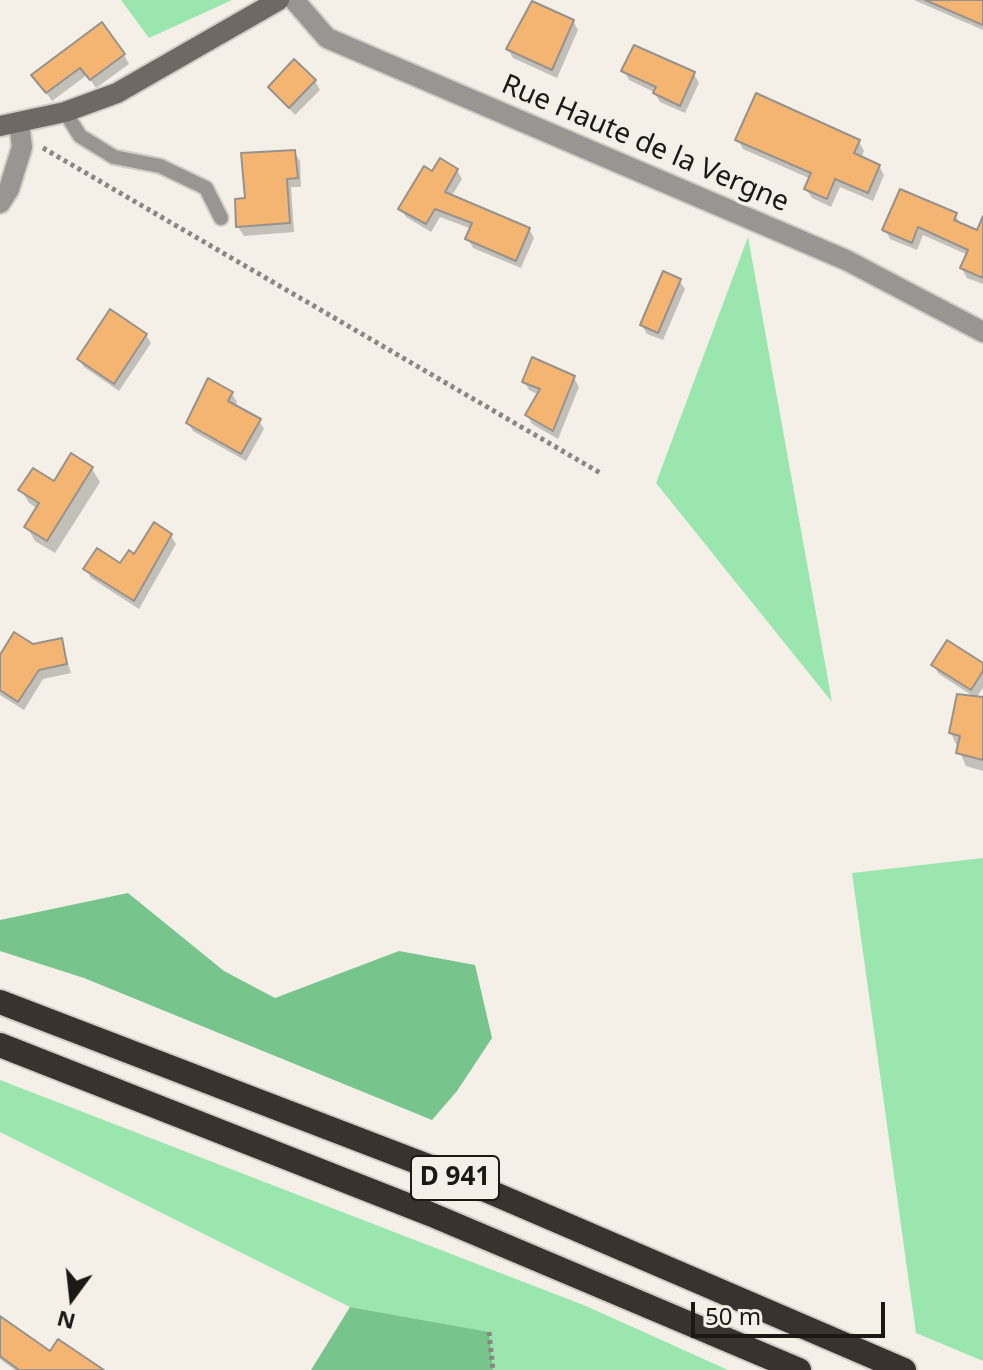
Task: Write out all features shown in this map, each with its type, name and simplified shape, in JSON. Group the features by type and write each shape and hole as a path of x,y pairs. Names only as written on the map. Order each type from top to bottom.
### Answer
{"highway":[{"name":"D 941","path":"0,1002 446,1173 904,1370"},
{"name":"D 941","path":"0,1045 430,1214 799,1370"}],"street":[{"path":"0,203 9,189 22,147 10,124 65,112 117,93 279,0"},
{"name":"Rue Haute de la Vergne","path":"294,0 327,38 846,260 983,332"}],"lane":[{"path":"65,112 80,136 114,157 160,166 206,188 221,218"}],"path":[{"path":"22,147 48,149 602,474"},
{"path":"489,1332 493,1370"}],"green space":[{"path":"121,0 232,0 149,38"},
{"path":"748,237 832,702 656,483"},
{"path":"983,858 983,1361 916,1333 852,873"},
{"path":"128,893 224,971 275,998 399,951 475,965 492,1038 457,1091 432,1120 84,978 0,951 0,920"},
{"path":"0,1080 586,1306 728,1370 493,1370 488,1332 350,1307 0,1132"},
{"path":"350,1307 489,1332 493,1370 311,1370"}],"building":[{"path":"925,0 983,0 983,25"},
{"path":"532,1 574,20 552,70 506,49"},
{"path":"102,22 125,54 90,80 80,68 46,93 31,75"},
{"path":"634,45 695,72 680,106 653,93 656,87 621,71"},
{"path":"294,59 316,80 289,108 268,87"},
{"path":"756,93 860,140 854,153 880,165 868,193 835,179 827,199 804,189 811,173 735,140"},
{"path":"295,150 298,178 287,179 290,223 236,227 235,199 245,198 241,153"},
{"path":"440,158 458,169 445,192 530,228 516,261 465,239 472,223 435,209 426,224 398,209 424,166 432,171"},
{"path":"900,189 957,213 954,220 977,230 983,216 983,278 960,268 968,250 918,227 912,243 882,230"},
{"path":"663,271 681,279 658,333 640,325"},
{"path":"110,309 147,334 114,384 77,359"},
{"path":"532,357 575,376 553,431 525,415 540,389 522,382"},
{"path":"208,378 233,392 228,401 261,419 241,454 186,423"},
{"path":"71,453 93,467 47,541 24,527 39,503 18,490 33,468 54,481"},
{"path":"154,522 172,534 134,601 83,569 97,548 120,563 129,550 134,554"},
{"path":"14,632 33,644 62,638 67,664 39,670 18,702 0,690 0,655"},
{"path":"947,640 983,663 983,671 971,690 931,665"},
{"path":"957,694 983,697 983,760 956,753 960,736 949,733"},
{"path":"0,1316 50,1351 58,1339 104,1370 19,1370 0,1356"}]}
